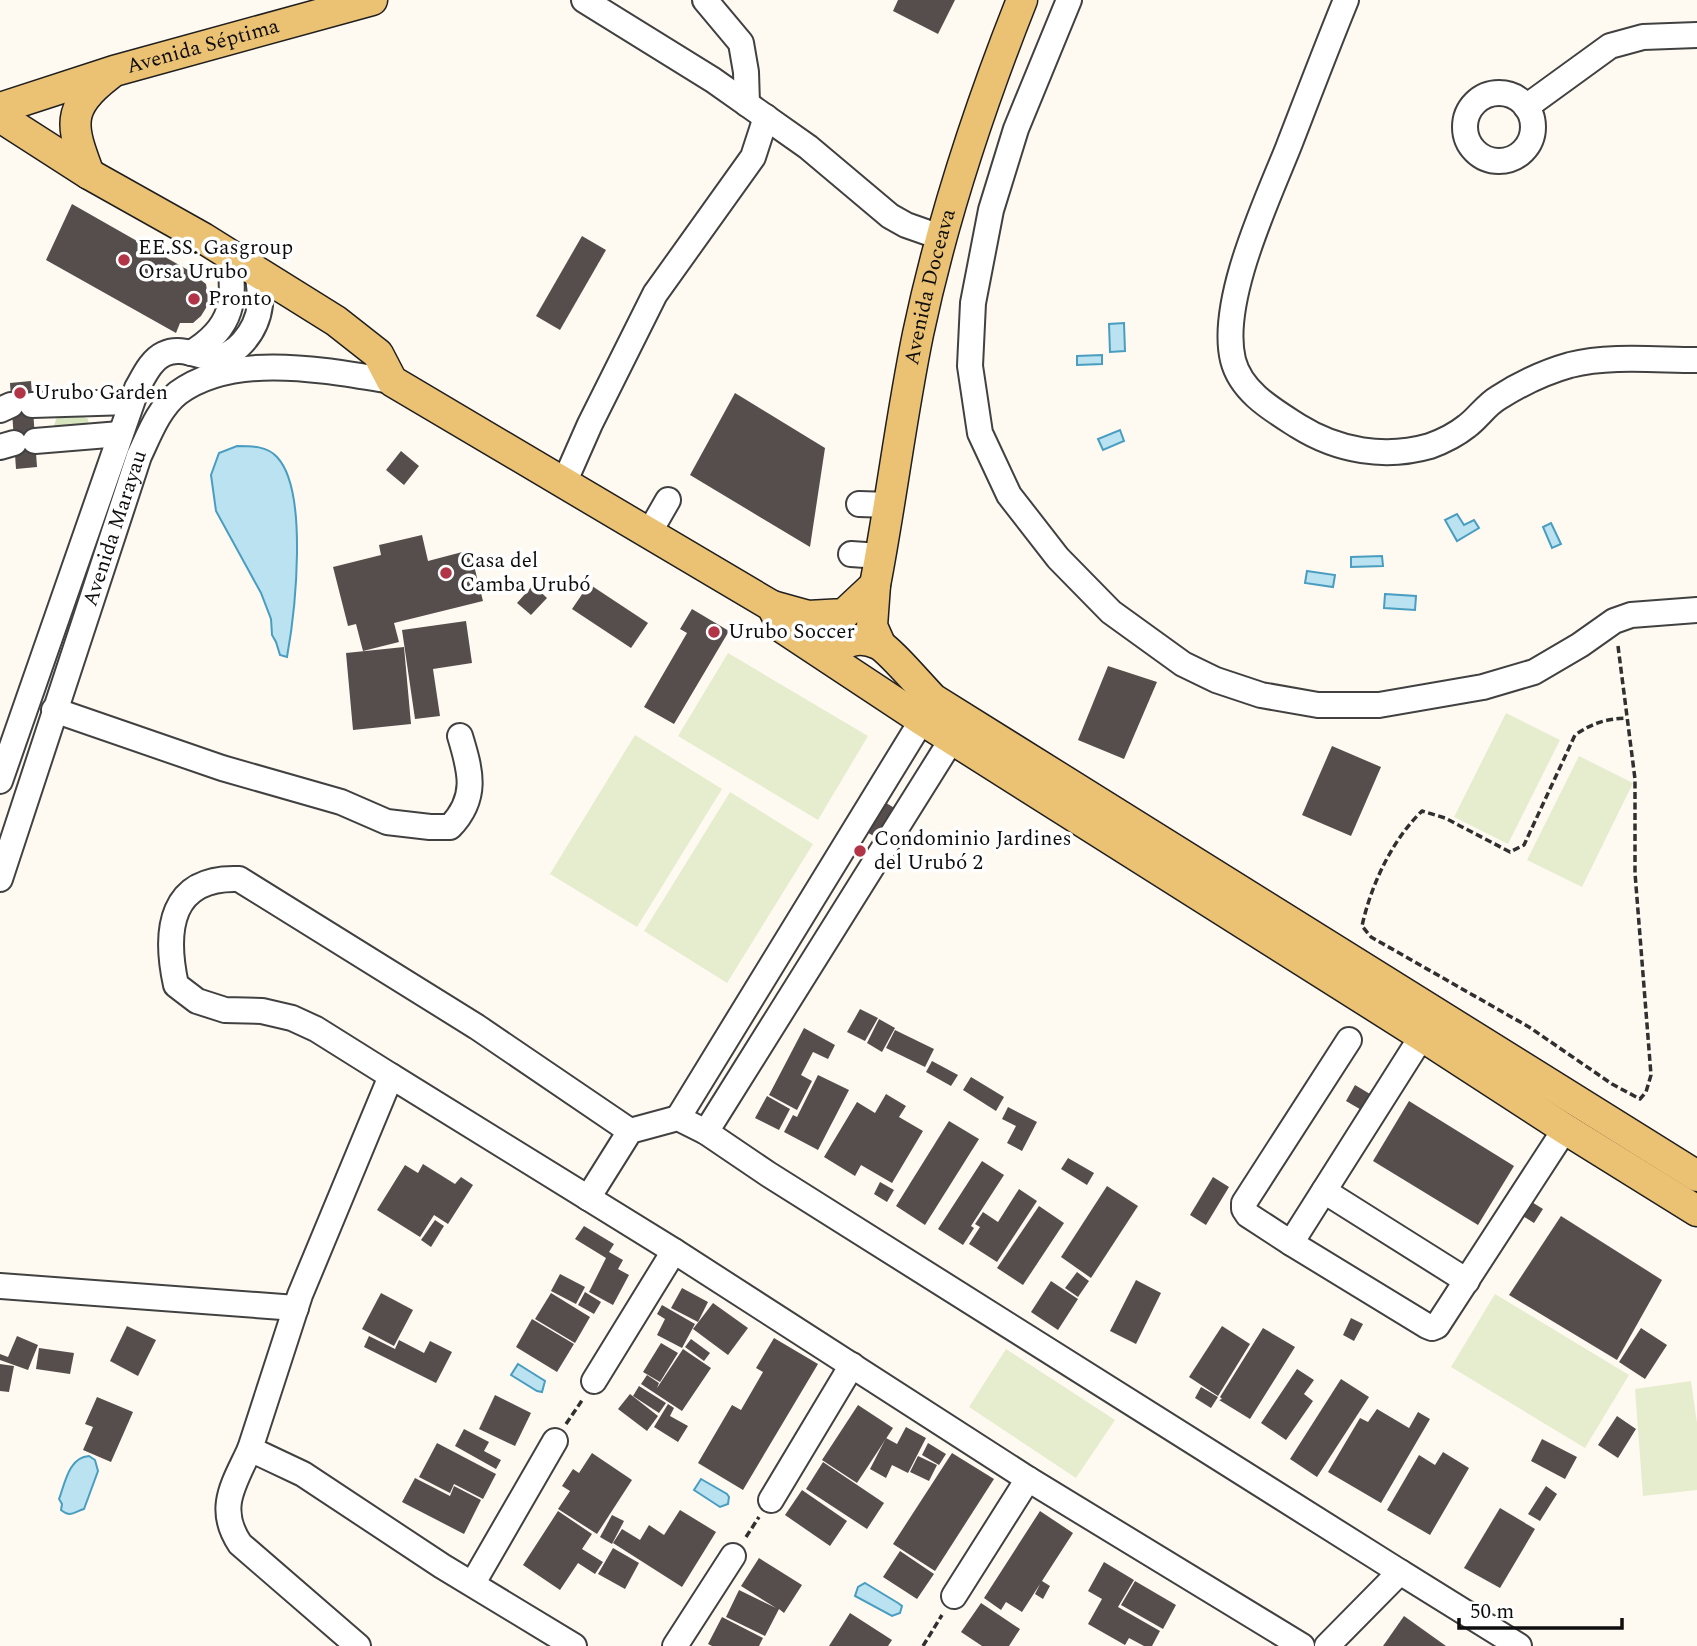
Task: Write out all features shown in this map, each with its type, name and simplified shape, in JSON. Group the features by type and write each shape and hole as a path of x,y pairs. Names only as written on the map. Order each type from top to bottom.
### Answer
{"main road":[{"name":"Avenida Séptima","path":"0,108 114,71 372,0"},
{"name":"Avenida Doceava","path":"880,644 872,626 875,585 918,334 964,159 990,80 1023,0"},
{"name":"Avenida Séptima","path":"89,174 76,138 77,111 88,92 114,71"},
{"path":"0,117 89,174 228,254 336,321 378,354 392,381 772,606 808,616 844,614 875,585"},
{"path":"772,606 783,628 922,720 1697,1211"},
{"path":"829,658 844,642 857,640 880,644 933,699 1697,1176"}],"street":[{"path":"584,0 713,80 757,111 845,176 864,196 890,216 906,225 943,238"},
{"path":"564,484 590,424 654,294 753,157 757,111 741,43 705,0"},
{"path":"1069,0 1016,129 991,210 973,303 970,366 979,433 1009,495 1058,558 1111,612 1183,664 1216,680 1261,695 1318,705 1378,705 1483,687 1534,672 1615,621 1631,615 1697,610"},
{"path":"1346,0 1257,226 1238,283 1230,333 1233,362 1249,390 1310,433 1344,448 1390,454 1432,445 1465,428 1495,400 1527,382 1572,365 1616,360 1697,360"},
{"path":"1527,107 1610,46 1643,37 1697,35"},
{"path":"191,353 218,333 227,314 233,290 228,254"},
{"name":"Avenida Marayau","path":"0,781 130,402 148,368 165,353 180,351 211,358 225,356 244,342 256,319 260,304 258,272"},
{"name":"Avenida Marayau","path":"0,879 139,456 156,419 177,394 215,373 261,368 314,369 392,381"},
{"path":"14,407 130,402"},
{"path":"17,444 120,434"},
{"path":"649,533 668,499"},
{"path":"859,504 890,505"},
{"path":"851,554 880,556"},
{"path":"54,710 222,768 341,802 387,822 430,827 450,827 464,813 471,792 460,736"},
{"path":"678,1118 922,720"},
{"path":"706,1132 953,739"},
{"path":"630,1130 477,1027 239,879 220,878 196,887 180,902 169,935 170,959 176,985 197,1001 225,1010 262,1011 292,1018 316,1029 674,1251 1028,1479 1302,1646"},
{"path":"1291,1243 1422,1036"},
{"path":"1349,1040 1244,1203 1244,1209 1248,1215 1291,1243 1432,1328 1437,1326 1467,1281 1564,1129"},
{"path":"358,1646 240,1544 231,1531 226,1510 250,1449 296,1308 391,1076"},
{"path":"588,1198 630,1130 678,1118 706,1132 768,1174 1519,1646"},
{"path":"1324,1191 1467,1281"},
{"path":"594,1381 674,1251"},
{"path":"0,1286 296,1308"},
{"path":"771,1500 852,1365"},
{"path":"473,1583 555,1441"},
{"path":"250,1449 303,1474 442,1566 574,1646"},
{"path":"954,1596 1028,1479"},
{"path":"675,1646 733,1556"},
{"path":"1327,1646 1400,1572"}],"path":[{"path":"1615,621 1635,779 1635,873 1651,1075 1646,1092 1640,1099 1612,1084 1529,1027 1371,937 1362,926 1367,905 1388,858 1409,824 1422,811 1445,818 1510,852 1524,845 1575,735 1590,725 1611,718 1627,718"},
{"path":"555,1441 594,1381"},
{"path":"733,1556 771,1500"},
{"path":"923,1646 954,1596"}],"green space":[{"path":"57,417 84,417 88,419 89,426 53,428"},
{"path":"728,653 868,736 818,820 678,736"},
{"path":"1506,713 1560,740 1508,844 1454,817"},
{"path":"635,735 722,789 637,927 550,874"},
{"path":"1579,756 1633,783 1582,887 1527,860"},
{"path":"730,792 813,844 727,983 644,931"},
{"path":"1495,1294 1629,1375 1585,1448 1451,1367"},
{"path":"1006,1349 1115,1420 1076,1478 969,1407"},
{"path":"1691,1381 1697,1423 1697,1490 1643,1496 1635,1389"}],"water":[{"path":"1124,323 1125,351 1110,352 1109,324"},
{"path":"1102,355 1102,364 1077,365 1077,356"},
{"path":"1120,430 1124,441 1103,450 1098,439"},
{"path":"237,446 259,447 273,453 287,474 293,496 296,583 287,657 280,655 261,593 216,511 211,475 219,453"},
{"path":"1457,514 1464,525 1474,520 1479,528 1457,541 1445,520"},
{"path":"1551,523 1561,544 1552,548 1543,527"},
{"path":"1382,556 1383,566 1351,567 1351,557"},
{"path":"1307,571 1335,575 1333,587 1305,583"},
{"path":"1385,594 1416,596 1415,610 1384,608"},
{"path":"518,1364 545,1381 542,1392 511,1375"},
{"path":"89,1456 95,1460 98,1471 84,1509 67,1514 61,1510 59,1499 66,1479 77,1461"},
{"path":"701,1479 727,1494 728,1504 720,1507 694,1490"},
{"path":"865,1583 902,1606 900,1613 892,1616 855,1596 858,1587"}],"building":[{"path":"898,0 955,0 938,34 893,11"},
{"path":"72,204 188,270 206,284 209,303 201,316 193,323 180,323 176,333 46,260"},
{"path":"582,236 606,250 560,330 536,316"},
{"path":"31,381 37,467 16,469 10,383"},
{"path":"735,393 825,448 810,547 690,475"},
{"path":"401,451 419,466 404,485 386,470"},
{"path":"422,535 428,561 470,550 483,601 394,623 399,642 363,651 356,624 348,626 333,567 381,555 379,545"},
{"path":"589,584 648,623 631,648 572,609"},
{"path":"533,585 547,598 531,615 517,603"},
{"path":"692,609 729,631 674,724 644,707 687,633 680,629"},
{"path":"466,621 472,663 433,669 440,716 415,719 402,630"},
{"path":"404,647 411,724 353,730 346,653"},
{"path":"1108,666 1157,682 1124,759 1078,740"},
{"path":"1332,746 1381,767 1351,836 1302,815"},
{"path":"883,801 896,809 877,838 865,831"},
{"path":"860,1009 878,1018 865,1041 847,1032"},
{"path":"879,1019 895,1028 882,1052 867,1043"},
{"path":"804,1028 835,1045 828,1059 813,1052 801,1075 812,1081 797,1110 769,1095"},
{"path":"895,1030 934,1049 925,1067 886,1048"},
{"path":"932,1061 958,1075 951,1086 926,1072"},
{"path":"818,1075 849,1090 818,1150 784,1132 793,1115 797,1117"},
{"path":"971,1077 1004,1097 996,1111 963,1090"},
{"path":"1355,1085 1390,1106 1382,1122 1346,1101"},
{"path":"886,1094 906,1106 899,1117 923,1131 892,1183 861,1165 855,1176 824,1157 857,1102 875,1113"},
{"path":"767,1096 790,1109 779,1130 755,1118"},
{"path":"1409,1101 1514,1166 1478,1225 1373,1161"},
{"path":"1008,1107 1037,1122 1022,1151 1007,1143 1016,1126 1002,1119"},
{"path":"949,1121 979,1139 925,1225 896,1206"},
{"path":"1068,1158 1094,1173 1087,1185 1061,1169"},
{"path":"982,1161 1004,1175 971,1226 974,1228 963,1245 938,1229"},
{"path":"423,1164 455,1184 461,1177 473,1185 448,1224 434,1215 420,1237 377,1210 405,1165 418,1173"},
{"path":"1213,1177 1229,1187 1206,1225 1190,1215"},
{"path":"880,1182 894,1190 887,1202 874,1194"},
{"path":"1107,1186 1138,1206 1091,1278 1061,1257"},
{"path":"1019,1189 1037,1201 997,1262 969,1244 980,1227 975,1224 983,1212 998,1222"},
{"path":"1527,1199 1543,1209 1534,1223 1518,1213"},
{"path":"1039,1206 1064,1223 1023,1285 997,1268"},
{"path":"1561,1216 1662,1280 1617,1360 1509,1295"},
{"path":"435,1220 444,1226 431,1247 421,1240"},
{"path":"584,1226 614,1244 609,1252 623,1260 618,1269 629,1275 613,1305 589,1292 606,1258 575,1239"},
{"path":"1077,1272 1089,1281 1078,1297 1065,1288"},
{"path":"560,1274 585,1287 576,1304 551,1291"},
{"path":"1136,1280 1161,1293 1136,1344 1110,1331"},
{"path":"1051,1281 1078,1299 1058,1330 1031,1312"},
{"path":"682,1288 708,1302 698,1322 671,1308"},
{"path":"585,1292 601,1302 594,1314 578,1305"},
{"path":"381,1293 413,1310 394,1346 362,1329"},
{"path":"551,1293 590,1317 575,1343 535,1319"},
{"path":"713,1303 748,1328 728,1355 693,1329"},
{"path":"662,1305 695,1324 682,1348 657,1335 665,1319 657,1314"},
{"path":"1351,1318 1363,1324 1354,1341 1343,1335"},
{"path":"532,1319 574,1344 557,1372 516,1347"},
{"path":"127,1326 156,1340 138,1376 110,1361"},
{"path":"1222,1326 1250,1344 1218,1396 1189,1377"},
{"path":"1263,1328 1295,1347 1250,1419 1219,1400"},
{"path":"1641,1328 1667,1345 1645,1379 1619,1362"},
{"path":"17,1336 38,1345 28,1370 0,1360 0,1354 8,1357"},
{"path":"369,1336 395,1349 399,1340 424,1353 430,1341 452,1352 436,1383 364,1347"},
{"path":"774,1338 818,1364 743,1490 698,1463 732,1405 741,1410 763,1372 756,1368"},
{"path":"691,1339 710,1353 704,1361 685,1347"},
{"path":"661,1343 678,1353 660,1382 643,1372"},
{"path":"39,1348 74,1353 70,1374 36,1369"},
{"path":"683,1349 711,1368 682,1411 641,1384 647,1375 659,1383 657,1388"},
{"path":"0,1364 14,1366 9,1392 0,1391"},
{"path":"1297,1369 1314,1380 1304,1394 1313,1401 1286,1440 1261,1423"},
{"path":"1341,1379 1369,1397 1317,1477 1290,1459"},
{"path":"639,1386 666,1403 659,1413 633,1396"},
{"path":"1201,1387 1218,1397 1211,1408 1195,1398"},
{"path":"630,1394 658,1416 647,1431 618,1409"},
{"path":"495,1395 531,1413 515,1446 479,1429"},
{"path":"97,1397 133,1412 111,1462 83,1450 93,1427 85,1424"},
{"path":"668,1404 674,1408 670,1416 688,1426 678,1442 654,1427"},
{"path":"858,1405 893,1428 857,1483 822,1460"},
{"path":"1377,1409 1409,1428 1418,1412 1430,1419 1381,1503 1328,1472 1360,1418 1368,1422"},
{"path":"1617,1416 1636,1429 1618,1458 1598,1445"},
{"path":"906,1427 926,1438 908,1473 892,1465 886,1478 870,1469 886,1438 897,1444"},
{"path":"464,1429 489,1442 484,1451 501,1460 496,1469 455,1446"},
{"path":"1542,1439 1577,1457 1565,1479 1531,1461"},
{"path":"437,1443 496,1474 483,1499 454,1484 450,1493 419,1477"},
{"path":"928,1443 946,1454 939,1465 922,1455"},
{"path":"1443,1452 1469,1468 1430,1535 1387,1510 1419,1455 1435,1465"},
{"path":"592,1453 632,1480 597,1534 558,1509 570,1491 562,1486 573,1469 579,1473"},
{"path":"952,1453 994,1479 935,1571 893,1544"},
{"path":"918,1456 937,1465 929,1481 910,1472"},
{"path":"823,1462 884,1503 867,1529 806,1489"},
{"path":"415,1478 450,1496 454,1486 481,1500 464,1534 402,1502"},
{"path":"1546,1486 1557,1494 1540,1521 1528,1514"},
{"path":"802,1490 847,1521 830,1546 785,1515"},
{"path":"1500,1508 1535,1529 1500,1588 1464,1568"},
{"path":"680,1510 716,1532 682,1587 613,1543 622,1529 640,1540 649,1525 664,1535"},
{"path":"558,1511 592,1534 582,1549 603,1562 595,1574 578,1563 560,1590 523,1565"},
{"path":"1040,1511 1073,1533 1042,1581 1050,1586 1043,1599 1035,1594 1040,1584 1022,1612 1006,1602 1001,1610 984,1598"},
{"path":"612,1515 624,1521 612,1544 600,1537"},
{"path":"613,1548 639,1563 625,1589 598,1574"},
{"path":"900,1551 934,1574 917,1599 883,1577"},
{"path":"759,1558 802,1585 784,1613 779,1609 765,1636 726,1617 739,1590 776,1608 741,1586"},
{"path":"1104,1562 1134,1580 1118,1607 1160,1631 1152,1646 1144,1646 1129,1638 1125,1645 1088,1624 1102,1599 1088,1591"},
{"path":"1135,1581 1176,1605 1163,1629 1121,1605"},
{"path":"981,1603 1020,1629 1009,1646 982,1646 961,1632"},
{"path":"850,1613 892,1640 888,1646 829,1646"},
{"path":"1404,1616 1446,1646 1383,1646"},
{"path":"722,1617 763,1638 759,1646 708,1644"}],"place":[{"name":"EE.SS. Gasgroup Orsa Urubo","path":"124,260"},
{"name":"Pronto","path":"194,299"},
{"name":"Urubo Garden","path":"20,393"},
{"name":"Casa del Camba Urubó","path":"446,573"},
{"name":"Urubo Soccer","path":"714,632"},
{"name":"Condominio Jardines del Urubó 2","path":"860,851"}]}
